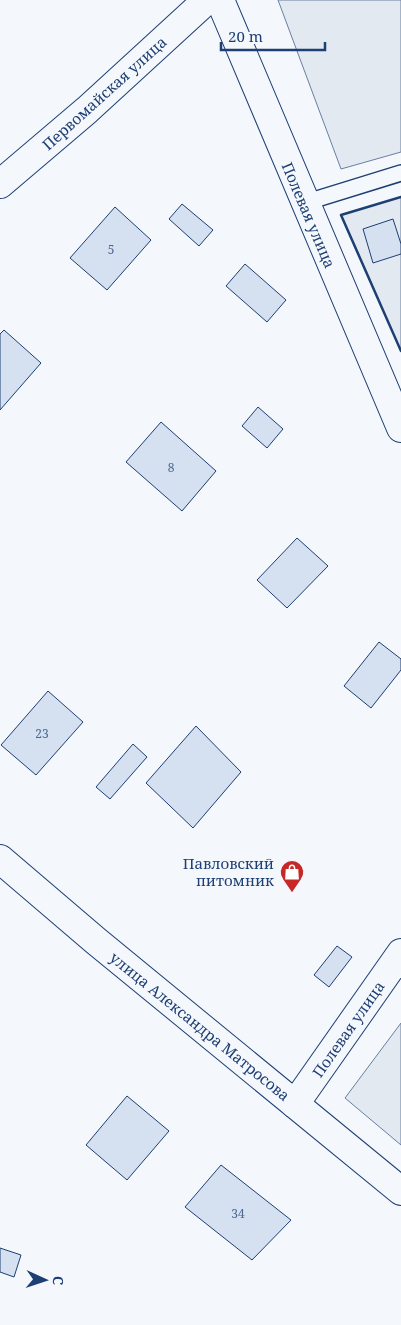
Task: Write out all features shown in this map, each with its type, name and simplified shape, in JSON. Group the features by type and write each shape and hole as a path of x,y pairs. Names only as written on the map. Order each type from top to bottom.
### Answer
{"street":[{"name":"Первомайская улица","path":"0,184 87,110 207,0"},
{"name":"Полевая улица","path":"220,0 304,203 401,428"},
{"name":"улица Александра Матросова","path":"0,859 401,1191"},
{"name":"Полевая улица","path":"295,1104 401,953"}],"lane":[{"path":"304,203 401,173"}],"shaded area":[{"path":"278,0 401,0 401,152 341,169"},
{"path":"401,197 401,351 341,215"},
{"path":"401,1023 401,1145 345,1098"}],"building":[{"path":"182,204 213,230 199,246 169,219"},
{"path":"115,207 151,240 107,290 70,258"},
{"path":"393,219 401,244 401,254 373,263 363,229"},
{"path":"245,264 286,300 267,322 226,286"},
{"path":"4,330 41,363 0,410 0,334"},
{"path":"258,407 283,429 267,448 242,426"},
{"path":"161,422 216,471 182,511 126,462"},
{"path":"297,538 328,566 287,608 257,580"},
{"path":"379,642 401,659 401,670 371,708 344,686"},
{"path":"48,691 83,722 36,775 1,745"},
{"path":"196,726 241,772 193,828 146,783"},
{"path":"133,744 147,757 110,799 96,787"},
{"path":"337,946 352,957 329,987 314,975"},
{"path":"127,1096 169,1131 127,1180 86,1145"},
{"path":"221,1165 291,1220 252,1260 185,1207"},
{"path":"0,1248 21,1255 14,1277 0,1272"}],"wall":[{"path":"401,197 341,215 401,351"}],"place":[{"name":"Павловский питомник","path":"292,893"}]}
